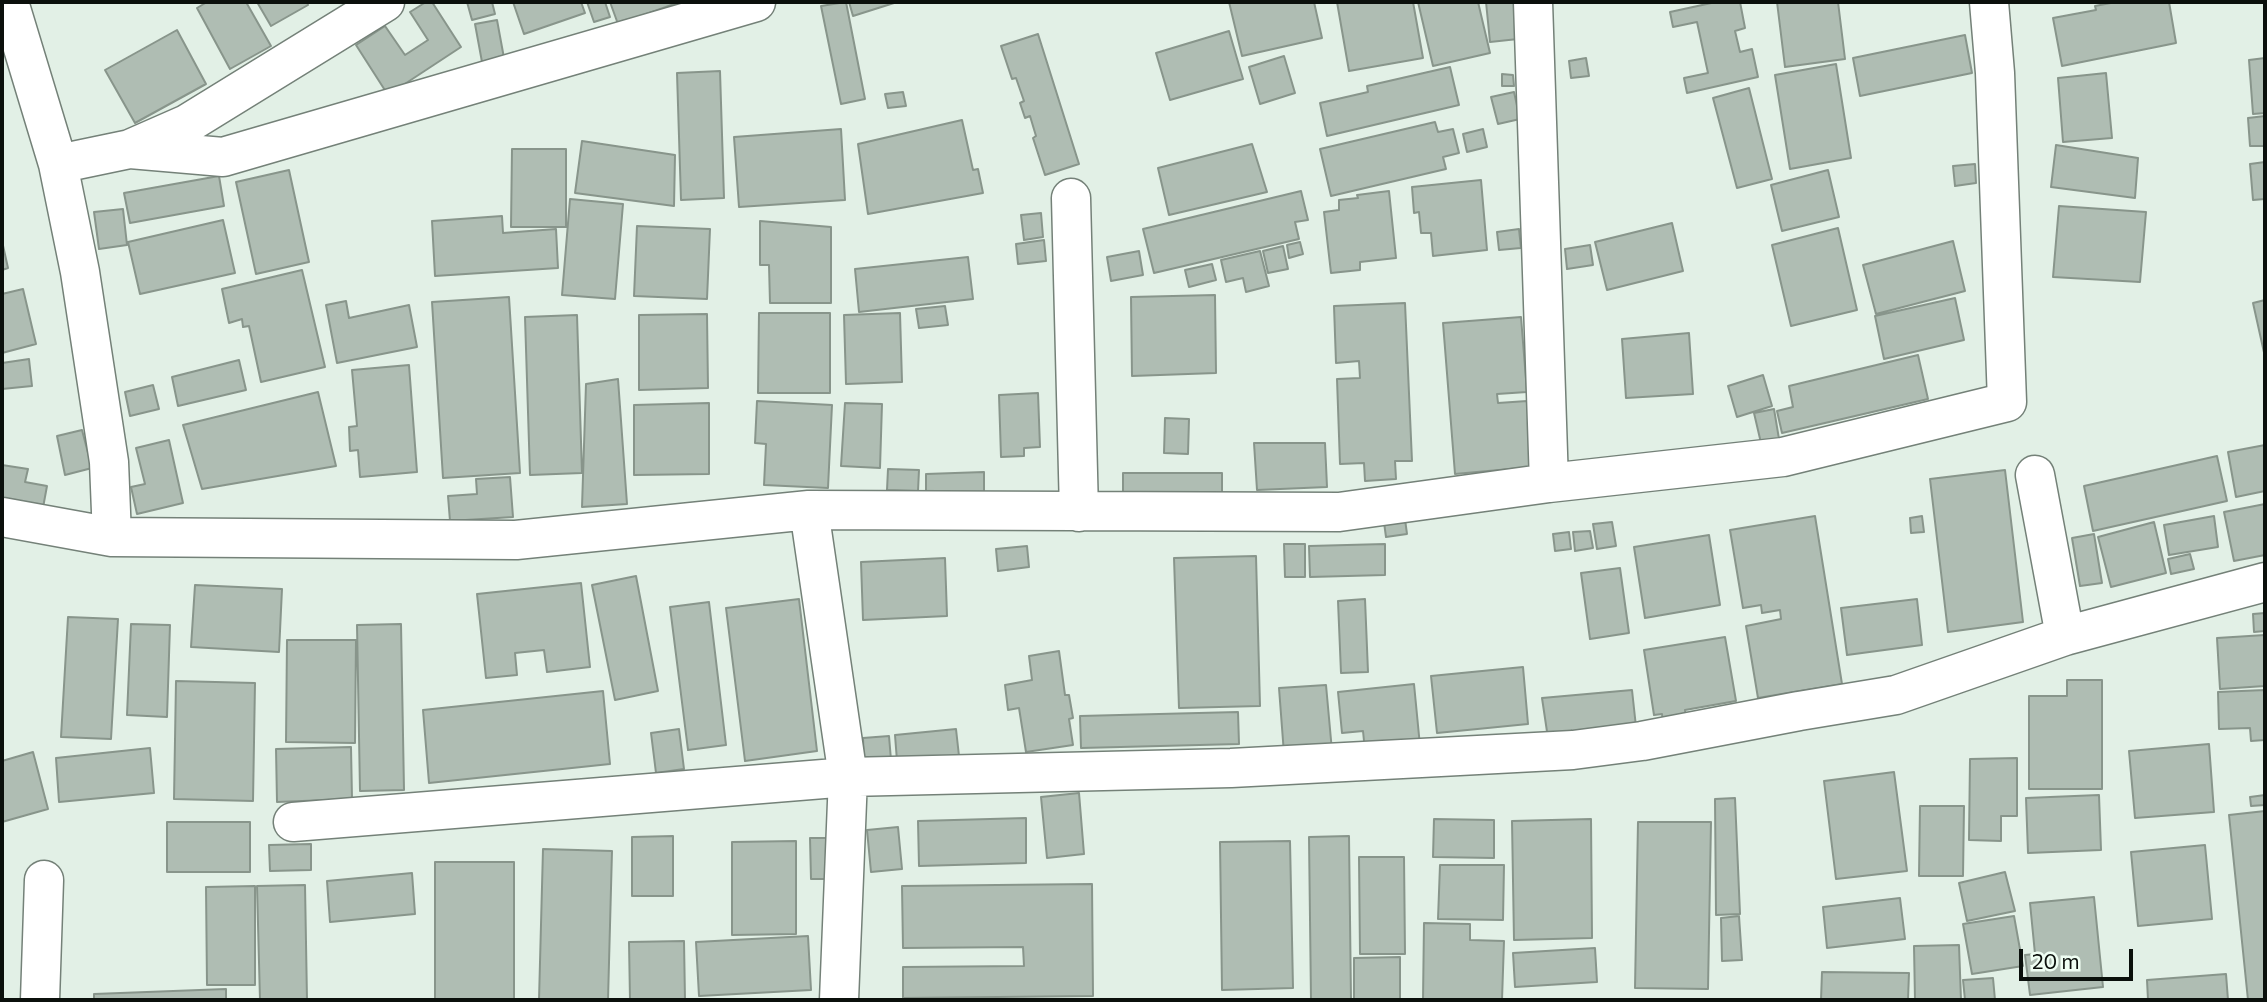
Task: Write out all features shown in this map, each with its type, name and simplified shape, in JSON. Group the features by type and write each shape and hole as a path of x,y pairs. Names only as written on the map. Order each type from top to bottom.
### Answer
{"street":[{"path":"9,2 58,164 80,272 109,462 112,537"},
{"path":"58,164 130,149 187,124 385,2"},
{"path":"130,149 223,157 756,2"},
{"path":"1533,2 1549,484"},
{"path":"2,517 112,537 516,540 809,510 1339,512 1783,457 2007,402 1995,73 1989,2"},
{"path":"1071,198 1079,512"},
{"path":"2035,475 2065,636"},
{"path":"809,510 848,777 839,1000"},
{"path":"293,822 848,777 1231,768 1573,750 1642,741 1799,710 1896,695 2065,636 2265,582"},
{"path":"40,1000 44,880"}],"building":[{"path":"207,2 246,2 271,46 230,69 197,8"},
{"path":"257,2 307,2 308,5 271,26"},
{"path":"426,2 432,2 461,47 388,95 356,45 385,26 405,55 428,40 410,12"},
{"path":"467,2 492,2 495,14 472,20"},
{"path":"513,2 581,2 585,13 524,34"},
{"path":"587,2 605,2 610,17 594,22"},
{"path":"610,2 680,2 618,24"},
{"path":"846,2 865,99 841,104 821,6"},
{"path":"849,2 894,2 894,3 853,16"},
{"path":"1229,2 1314,2 1322,38 1242,56"},
{"path":"1337,2 1413,2 1423,58 1349,71"},
{"path":"1418,2 1478,2 1490,53 1433,66"},
{"path":"1486,2 1514,2 1518,39 1490,42"},
{"path":"1716,2 1740,2 1745,28 1735,31 1740,52 1752,49 1758,77 1687,93 1684,78 1708,73 1697,22 1673,27 1670,12"},
{"path":"1777,2 1838,2 1845,59 1785,67"},
{"path":"2116,2 2169,2 2176,43 2062,66 2053,18 2096,10 2095,6"},
{"path":"497,20 504,58 482,62 475,24"},
{"path":"177,30 206,84 135,123 105,70"},
{"path":"1229,31 1243,79 1170,100 1156,53"},
{"path":"1038,34 1079,164 1045,175 1033,138 1036,136 1030,116 1025,118 1020,103 1024,101 1016,78 1012,79 1001,46"},
{"path":"1965,35 1972,73 1860,96 1853,58"},
{"path":"1284,56 1295,93 1260,104 1249,67"},
{"path":"1586,58 1589,76 1571,78 1569,61"},
{"path":"2265,58 2265,113 2253,114 2249,60"},
{"path":"1836,64 1851,158 1790,169 1775,75"},
{"path":"1450,67 1459,105 1327,136 1320,103 1368,92 1367,86"},
{"path":"720,71 724,198 681,200 677,73"},
{"path":"2106,73 2112,138 2063,142 2058,78"},
{"path":"1502,74 1513,75 1514,86 1502,86"},
{"path":"1749,88 1772,179 1737,188 1713,98"},
{"path":"903,92 906,106 888,108 885,94"},
{"path":"1514,92 1520,119 1498,124 1491,97"},
{"path":"2265,116 2265,146 2250,146 2248,118"},
{"path":"962,120 973,170 978,169 983,193 868,214 858,144"},
{"path":"1435,122 1438,132 1453,129 1459,153 1443,157 1446,169 1331,196 1320,149"},
{"path":"841,129 845,200 739,207 734,137"},
{"path":"1483,129 1487,147 1467,152 1463,134"},
{"path":"582,141 675,155 674,206 575,193"},
{"path":"1252,144 1267,192 1169,215 1158,168"},
{"path":"2056,145 2138,158 2135,198 2051,187"},
{"path":"512,149 566,149 566,227 511,227"},
{"path":"2265,162 2265,199 2253,200 2250,164"},
{"path":"1975,164 1976,183 1955,186 1953,166"},
{"path":"289,170 309,262 256,274 236,182"},
{"path":"1828,170 1839,217 1782,231 1771,185"},
{"path":"219,176 224,206 130,223 124,193"},
{"path":"1481,180 1487,250 1433,256 1431,233 1421,233 1419,212 1414,213 1412,187"},
{"path":"1301,191 1308,220 1295,222 1299,239 1154,273 1143,229"},
{"path":"1389,191 1396,258 1360,262 1360,270 1331,273 1324,212 1339,210 1339,200"},
{"path":"570,199 623,204 615,299 562,295"},
{"path":"2059,206 2146,212 2140,282 2053,277"},
{"path":"123,209 127,245 99,249 94,212"},
{"path":"1041,213 1043,237 1024,240 1021,215"},
{"path":"502,216 503,233 556,229 558,268 435,276 432,221"},
{"path":"223,220 235,273 140,294 128,242"},
{"path":"760,221 831,227 831,303 770,303 769,265 760,265"},
{"path":"1672,223 1683,271 1607,290 1595,242"},
{"path":"637,226 710,229 707,299 634,296"},
{"path":"1838,228 1857,310 1791,326 1772,245"},
{"path":"1519,229 1521,248 1499,250 1497,232"},
{"path":"1044,240 1046,261 1018,264 1016,244"},
{"path":"2,241 8,268 2,270"},
{"path":"1953,241 1965,291 1876,314 1863,265"},
{"path":"1300,242 1303,254 1289,258 1287,245"},
{"path":"1590,245 1593,265 1567,269 1565,249"},
{"path":"1283,246 1288,269 1268,273 1263,251"},
{"path":"1139,251 1143,275 1111,281 1107,257"},
{"path":"1260,251 1269,286 1246,292 1243,278 1226,282 1221,260"},
{"path":"968,257 973,299 859,312 855,269"},
{"path":"1212,264 1216,280 1189,287 1185,270"},
{"path":"302,270 325,367 261,382 249,326 243,327 242,319 229,323 222,289"},
{"path":"23,289 36,344 2,353 2,294"},
{"path":"1215,295 1216,373 1132,376 1131,297"},
{"path":"509,297 520,473 443,478 432,302"},
{"path":"1955,298 1964,340 1884,359 1875,316"},
{"path":"2265,300 2265,357 2253,303"},
{"path":"346,301 349,318 409,305 417,347 337,363 326,305"},
{"path":"1405,303 1412,461 1395,461 1396,479 1365,481 1364,463 1340,464 1337,379 1360,378 1359,361 1336,363 1334,306"},
{"path":"945,306 948,325 919,328 916,309"},
{"path":"759,313 830,313 830,393 758,393"},
{"path":"900,313 902,382 846,384 844,315"},
{"path":"707,314 708,388 639,390 639,315"},
{"path":"577,315 582,473 530,475 525,317"},
{"path":"1521,317 1527,392 1497,394 1498,403 1527,401 1532,467 1455,474 1443,323"},
{"path":"1689,333 1693,394 1626,398 1622,339"},
{"path":"1918,355 1928,399 1782,433 1777,411 1793,407 1789,386"},
{"path":"29,359 32,386 2,389 2,363"},
{"path":"239,360 246,390 178,406 172,377"},
{"path":"409,365 417,472 360,477 358,450 350,451 349,427 357,426 352,370"},
{"path":"1763,375 1772,406 1737,417 1728,386"},
{"path":"618,379 627,504 582,507 586,384"},
{"path":"153,385 159,409 130,416 125,392"},
{"path":"318,392 336,466 202,489 183,425"},
{"path":"1038,393 1040,447 1024,448 1024,456 1001,457 999,395"},
{"path":"757,401 832,405 828,488 764,485 766,444 755,443"},
{"path":"709,403 709,474 634,475 634,405"},
{"path":"845,403 882,404 880,468 841,466"},
{"path":"1774,409 1779,439 1761,443 1754,413"},
{"path":"1165,418 1189,419 1188,454 1164,453"},
{"path":"82,430 92,468 65,475 57,436"},
{"path":"169,440 183,503 137,514 131,487 145,484 136,448"},
{"path":"1254,443 1325,443 1327,487 1257,490"},
{"path":"2265,445 2265,491 2236,497 2228,452"},
{"path":"2217,456 2227,501 2093,531 2084,486"},
{"path":"2,465 28,469 25,482 47,486 42,513 2,505"},
{"path":"888,469 919,470 918,491 887,490"},
{"path":"2005,470 2023,622 1948,632 1930,479"},
{"path":"984,472 984,498 926,500 926,474"},
{"path":"1123,473 1222,473 1222,493 1123,493"},
{"path":"510,477 513,517 450,521 448,496 477,494 476,479"},
{"path":"2265,504 2265,555 2234,561 2224,512"},
{"path":"1404,512 1407,534 1386,537 1383,515"},
{"path":"1815,516 1842,684 1758,698 1746,626 1781,619 1780,610 1762,613 1761,605 1743,608 1730,530"},
{"path":"1922,516 1924,532 1911,533 1910,518"},
{"path":"2214,516 2218,547 2169,555 2164,525"},
{"path":"1612,522 1616,546 1597,549 1593,524"},
{"path":"2154,522 2166,573 2111,587 2098,537"},
{"path":"1590,531 1593,548 1575,551 1573,532"},
{"path":"1569,532 1571,549 1555,551 1553,534"},
{"path":"2094,534 2102,583 2080,586 2072,538"},
{"path":"1709,535 1720,605 1645,618 1634,547"},
{"path":"1284,544 1305,544 1305,577 1285,577"},
{"path":"1385,544 1385,575 1310,577 1309,546"},
{"path":"1027,546 1029,567 998,571 996,549"},
{"path":"2190,554 2194,569 2171,574 2168,559"},
{"path":"1256,556 1260,706 1179,708 1174,558"},
{"path":"945,558 947,616 863,620 861,562"},
{"path":"1620,568 1629,633 1590,639 1581,573"},
{"path":"636,576 658,691 615,700 592,585"},
{"path":"581,583 590,667 547,672 544,650 515,653 517,675 486,678 477,594"},
{"path":"195,585 282,589 279,652 191,647"},
{"path":"799,599 817,751 745,761 726,608"},
{"path":"1365,599 1368,672 1341,673 1338,601"},
{"path":"1917,599 1922,645 1847,655 1841,608"},
{"path":"709,602 726,745 688,750 670,607"},
{"path":"2265,613 2265,631 2254,632 2253,614"},
{"path":"68,617 118,619 111,739 61,737"},
{"path":"131,624 170,625 167,717 127,715"},
{"path":"401,624 404,790 360,791 357,625"},
{"path":"2265,635 2265,686 2220,689 2217,638"},
{"path":"1725,637 1736,701 1685,710 1686,719 1663,723 1662,714 1654,715 1644,650"},
{"path":"287,640 356,640 355,743 286,742"},
{"path":"1059,651 1065,695 1069,695 1073,718 1069,719 1073,745 1026,752 1019,708 1008,710 1005,685 1032,680 1029,656"},
{"path":"1523,667 1528,724 1437,733 1431,676"},
{"path":"2067,680 2102,680 2102,789 2029,789 2029,696 2067,696"},
{"path":"176,681 255,683 253,801 174,799"},
{"path":"1414,684 1420,746 1365,751 1363,731 1342,733 1338,692"},
{"path":"1326,685 1332,751 1284,754 1279,688"},
{"path":"1632,690 1637,736 1549,745 1542,698"},
{"path":"2265,690 2265,740 2251,741 2250,728 2219,729 2218,692"},
{"path":"603,691 610,764 429,783 423,710"},
{"path":"1238,712 1239,744 1081,748 1080,716"},
{"path":"679,729 684,769 656,773 651,733"},
{"path":"956,729 959,756 897,761 895,735"},
{"path":"889,736 891,760 864,763 863,738"},
{"path":"2209,744 2214,812 2135,818 2129,751"},
{"path":"351,747 352,799 277,802 276,749"},
{"path":"150,748 154,793 59,802 56,758"},
{"path":"33,752 48,809 2,822 2,761"},
{"path":"2017,758 2017,816 2001,816 2001,841 1969,840 1970,759"},
{"path":"1894,772 1907,871 1836,879 1824,781"},
{"path":"1079,793 1084,854 1047,858 1041,797"},
{"path":"2099,795 2101,850 2028,853 2026,798"},
{"path":"2265,795 2265,805 2251,806 2250,797"},
{"path":"1735,798 1740,914 1716,915 1715,799"},
{"path":"1920,806 1964,806 1963,876 1919,876"},
{"path":"2265,811 2265,1000 2248,1000 2229,815"},
{"path":"1026,818 1026,863 919,866 918,821"},
{"path":"1434,819 1494,820 1494,858 1433,857"},
{"path":"1591,819 1592,938 1514,940 1512,821"},
{"path":"167,822 250,822 250,872 167,872"},
{"path":"1638,822 1711,822 1708,989 1635,988"},
{"path":"898,827 902,869 871,872 867,830"},
{"path":"673,836 673,896 632,896 632,837"},
{"path":"1349,836 1351,1000 1311,1000 1309,837"},
{"path":"810,838 834,838 834,879 811,879"},
{"path":"796,841 796,934 732,935 732,842"},
{"path":"1290,841 1293,988 1222,990 1220,842"},
{"path":"311,844 311,870 270,871 269,845"},
{"path":"2205,845 2212,919 2138,926 2131,852"},
{"path":"543,849 612,851 608,1000 539,1000"},
{"path":"1359,857 1404,857 1405,954 1360,954"},
{"path":"435,862 514,862 514,1000 435,1000"},
{"path":"1440,865 1504,865 1503,920 1438,919"},
{"path":"2005,872 2015,911 1967,921 1959,883"},
{"path":"412,873 415,914 330,922 327,881"},
{"path":"1092,884 1093,996 903,998 903,967 1024,966 1023,947 903,948 902,886"},
{"path":"305,885 307,1000 260,1000 257,886"},
{"path":"255,886 255,985 207,985 206,887"},
{"path":"2094,897 2103,987 2030,995 2025,955 2035,954 2030,903"},
{"path":"1900,898 1905,939 1827,948 1823,907"},
{"path":"1739,916 1742,960 1722,961 1721,918"},
{"path":"2014,916 2023,966 1972,974 1963,924"},
{"path":"1424,923 1470,924 1470,940 1504,941 1502,1000 1423,1000"},
{"path":"808,936 811,990 699,996 696,942"},
{"path":"684,941 685,1000 630,1000 629,942"},
{"path":"1959,945 1961,1000 1915,1000 1914,946"},
{"path":"1595,948 1597,982 1515,987 1513,953"},
{"path":"1400,957 1400,1000 1354,1000 1354,958"},
{"path":"1822,972 1909,973 1908,1000 1821,1000"},
{"path":"2226,974 2228,1000 2148,1000 2147,980"},
{"path":"1993,978 1995,1000 1965,1000 1963,980"},
{"path":"226,989 226,1000 94,1000 94,994"}]}
